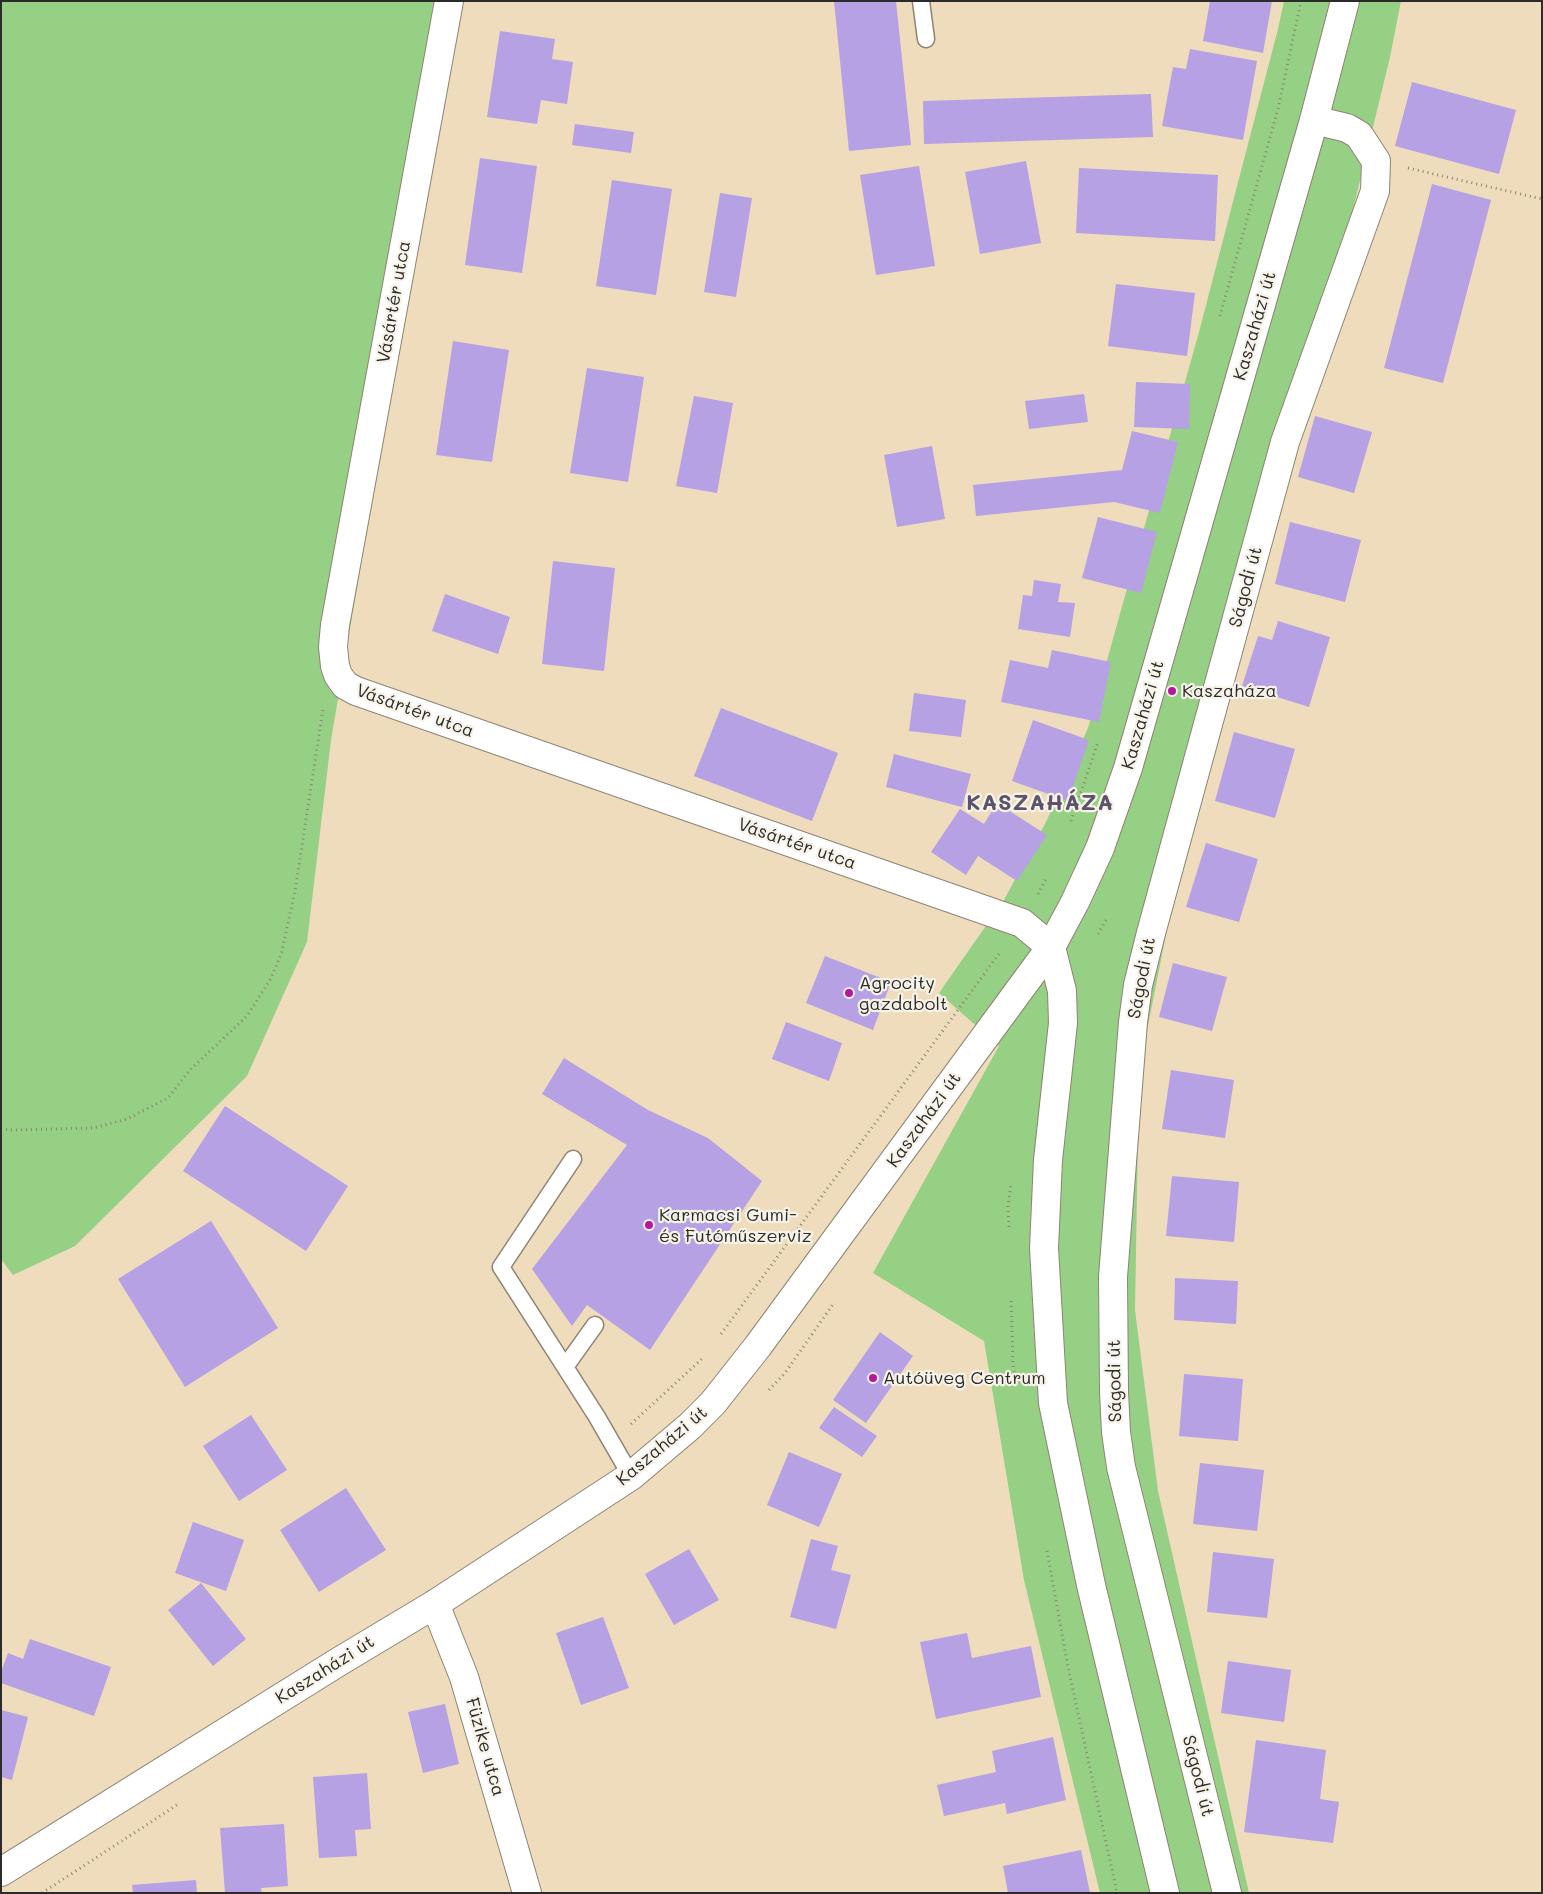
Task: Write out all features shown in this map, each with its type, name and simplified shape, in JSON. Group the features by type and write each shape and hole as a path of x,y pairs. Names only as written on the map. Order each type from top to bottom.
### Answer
{"street":[{"name":"Vásártér utca","path":"450,1 335,625 333,647 338,675 345,685 356,691 1022,923 1051,948"},
{"name":"Kaszaházi út","path":"1,1872 340,1660 435,1604 631,1476 690,1426 738,1372 1051,948 1100,848 1128,768 1314,120 1345,1"},
{"path":"1314,120 1347,128 1360,135 1376,161"},
{"name":"Ságodi út","path":"1227,1893 1121,1467 1116,1432 1113,1277 1128,1084 1138,985 1150,933 1285,442 1375,191 1376,161"},
{"path":"1051,948 1062,991 1063,1023 1048,1160 1044,1248 1053,1403 1091,1585 1165,1893"},
{"name":"Füzike utca","path":"435,1604 467,1685 526,1893"}],"lane":[{"path":"921,1 926,38"},
{"path":"573,1159 501,1267 631,1476"},
{"path":"564,1366 595,1325"}],"path":[{"path":"1220,319 1278,109 1301,1"},
{"path":"1376,161 1542,199"},
{"path":"1,1129 93,1128 127,1119 168,1098 190,1070 247,1016 270,980 281,955 295,891 325,695 335,666"},
{"path":"1069,827 1100,736"},
{"path":"719,1338 1022,923 1050,871"},
{"path":"611,1443 707,1354"}],"green space":[{"path":"1,1 457,1 331,740 307,942 247,1076 75,1246 13,1275 1,1259"},
{"path":"1284,1 1401,1 1390,57 1314,370 1170,914 1145,1041 1138,1134 1135,1310 1158,1491 1249,1893 1100,1893 1024,1580 984,1341 873,1273 999,1046 939,993 1004,900 1046,822 1088,728 1199,332"}],"building":[{"path":"834,1 896,1 911,145 849,151"},
{"path":"1210,1 1272,1 1263,53 1203,41"},
{"path":"500,31 555,39 552,59 573,62 567,104 541,100 537,124 487,117"},
{"path":"1190,49 1257,61 1243,140 1162,126 1173,67 1186,69"},
{"path":"1412,82 1516,110 1499,174 1395,146"},
{"path":"1151,94 1153,137 924,144 923,101"},
{"path":"575,124 634,132 631,153 572,145"},
{"path":"480,158 537,166 522,273 465,265"},
{"path":"1026,161 1041,243 980,254 965,172"},
{"path":"919,166 935,266 876,275 860,175"},
{"path":"1079,168 1218,175 1215,241 1076,233"},
{"path":"612,180 672,189 656,295 596,286"},
{"path":"1432,184 1491,200 1443,383 1384,368"},
{"path":"720,193 752,198 736,297 704,292"},
{"path":"1116,284 1195,293 1187,356 1108,346"},
{"path":"453,341 509,350 492,462 436,455"},
{"path":"587,368 644,377 628,482 570,473"},
{"path":"1136,382 1190,384 1189,429 1134,427"},
{"path":"1084,394 1088,422 1029,429 1025,401"},
{"path":"694,396 733,403 717,493 676,486"},
{"path":"1315,416 1372,432 1354,493 1298,477"},
{"path":"1132,431 1178,442 1160,513 1114,502 976,516 973,485 1122,470"},
{"path":"932,446 945,519 897,527 884,455"},
{"path":"1098,517 1157,532 1141,593 1082,578"},
{"path":"1290,522 1361,540 1345,602 1275,584"},
{"path":"553,561 615,568 604,671 542,664"},
{"path":"1034,580 1061,584 1058,602 1075,603 1070,637 1018,629 1023,595 1032,596"},
{"path":"445,594 510,617 498,654 432,631"},
{"path":"1278,621 1330,637 1309,707 1242,686 1258,636 1272,640"},
{"path":"1052,650 1111,662 1099,722 1001,702 1010,660 1048,668"},
{"path":"914,693 966,700 961,737 909,731"},
{"path":"721,708 838,753 812,821 694,776"},
{"path":"1033,720 1089,740 1068,801 1012,781"},
{"path":"1234,732 1295,749 1275,818 1215,801"},
{"path":"894,754 971,774 962,807 886,787"},
{"path":"997,803 1047,835 1017,881 978,856 966,875 931,852 960,809 984,824"},
{"path":"1206,843 1258,859 1239,922 1186,907"},
{"name":"Agrocity gazdabolt","path":"825,956 891,982 873,1030 806,1003"},
{"path":"1173,963 1227,977 1212,1031 1159,1017"},
{"path":"786,1022 842,1043 829,1081 772,1059"},
{"name":"Karmacsi Gumi- és Futóműszerviz","path":"564,1058 648,1110 708,1138 762,1181 650,1350 587,1305 572,1326 532,1269 627,1145 542,1094"},
{"path":"1171,1070 1234,1080 1225,1138 1162,1129"},
{"path":"225,1106 348,1186 306,1251 183,1171"},
{"path":"1172,1176 1239,1182 1234,1242 1166,1236"},
{"path":"211,1221 278,1328 185,1387 118,1279"},
{"path":"1175,1278 1238,1281 1236,1324 1174,1320"},
{"name":"Autóüveg Centrum","path":"880,1332 913,1356 866,1423 833,1400"},
{"path":"1184,1374 1243,1379 1238,1441 1179,1436"},
{"path":"834,1407 877,1436 862,1457 819,1428"},
{"path":"251,1415 287,1470 239,1501 203,1446"},
{"path":"789,1452 842,1474 819,1527 767,1505"},
{"path":"1200,1463 1264,1470 1257,1531 1193,1524"},
{"path":"346,1488 386,1550 319,1592 280,1530"},
{"path":"193,1522 244,1540 226,1591 175,1573"},
{"path":"811,1539 838,1546 831,1570 851,1575 836,1629 790,1617"},
{"path":"689,1549 719,1600 674,1625 645,1574"},
{"path":"1213,1552 1274,1559 1267,1618 1207,1612"},
{"path":"201,1583 246,1639 213,1666 168,1610"},
{"path":"603,1617 629,1688 581,1705 556,1633"},
{"path":"967,1633 972,1658 1031,1646 1041,1697 936,1719 920,1642"},
{"path":"30,1639 111,1667 94,1716 1,1683 1,1672 8,1653 23,1659"},
{"path":"1228,1661 1291,1670 1284,1722 1221,1713"},
{"path":"445,1704 459,1764 423,1773 408,1712"},
{"path":"1,1710 28,1717 12,1780 1,1777"},
{"path":"1053,1737 1066,1800 1007,1814 1005,1803 944,1816 937,1785 996,1772 992,1751"},
{"path":"1256,1740 1326,1750 1320,1799 1339,1802 1333,1843 1244,1832"},
{"path":"367,1773 371,1829 355,1830 357,1856 319,1858 313,1777"},
{"path":"284,1824 288,1886 261,1888 262,1893 225,1893 220,1828"},
{"path":"1081,1850 1090,1893 1008,1893 1003,1866"},
{"path":"196,1880 197,1893 133,1893 132,1885"}],"place":[{"name":"Kaszaháza","path":"1172,691"},
{"name":"Agrocity gazdabolt","path":"849,993"},
{"name":"Karmacsi Gumi- és Futóműszerviz","path":"649,1225"},
{"name":"Autóüveg Centrum","path":"873,1378"}],"district":[{"name":"KASZAHÁZA","path":"1040,803"}]}
